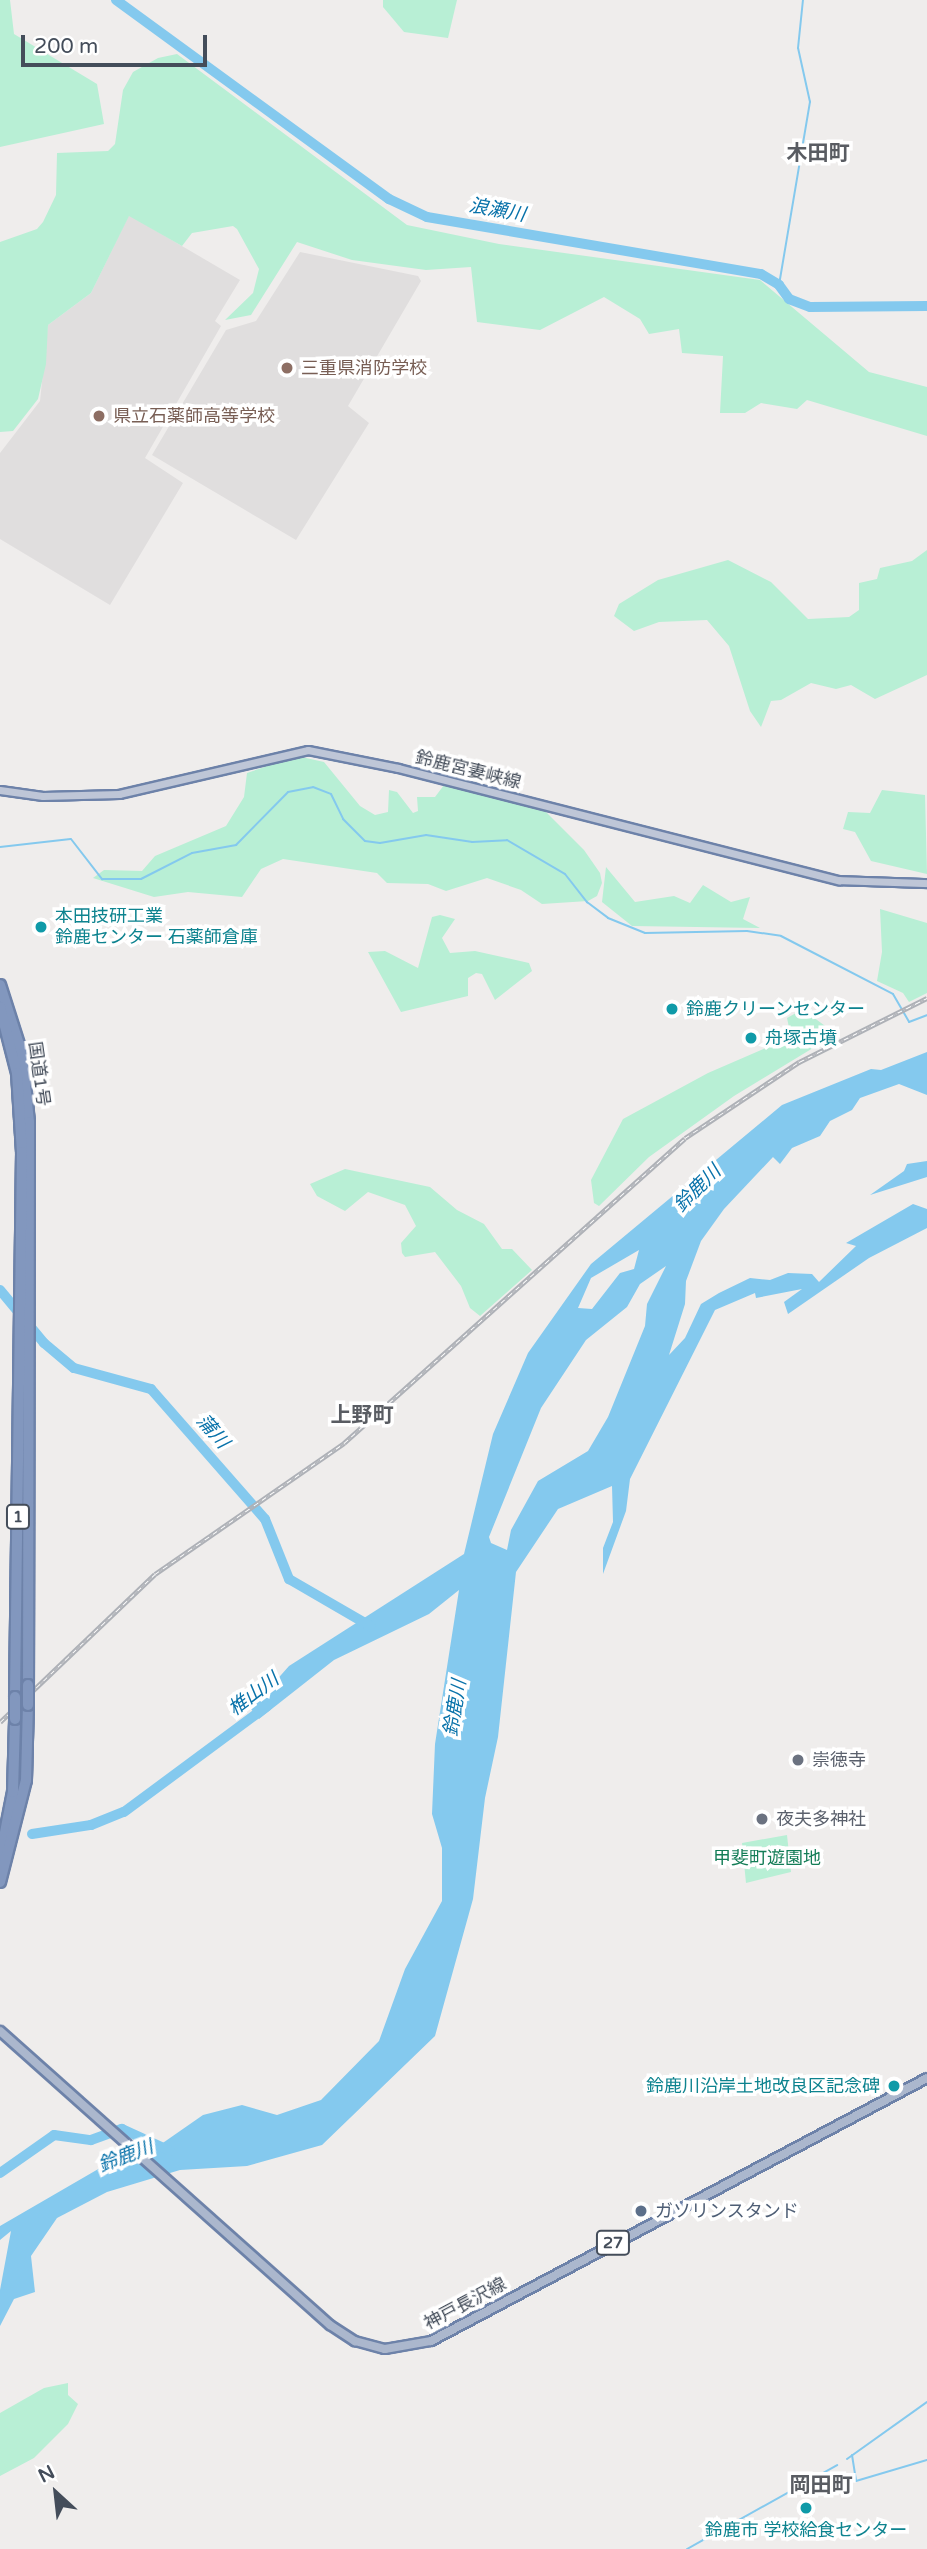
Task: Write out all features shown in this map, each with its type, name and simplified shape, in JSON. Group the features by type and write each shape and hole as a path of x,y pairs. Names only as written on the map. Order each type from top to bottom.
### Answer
{"highway":[{"name":"国道1号","path":"0,985 18,1037 28,1094 26,1780 0,1882"},
{"name":"国道1号","path":"0,1007 20,1098 15,1719 13,1792 0,1858"}],"main road":[{"name":"鈴鹿宮妻峡線","path":"0,790 43,796 119,794 308,750 398,768 839,880 927,883"},
{"name":"神戸長沢線","path":"0,2031 298,2295 355,2342 385,2349 424,2344 927,2078"}],"shaded area":[{"name":"県立石薬師高等学校","path":"129,215 240,280 215,321 221,326 145,458 183,483 110,605 0,539 0,453 40,401 48,325 91,293"},
{"name":"三重県消防学校","path":"300,252 418,276 421,281 348,406 369,423 296,540 152,455 226,330 256,321"}],"green space":[{"path":"0,0 10,0 14,34 97,84 104,124 0,147"},
{"path":"383,0 457,0 448,38 404,32 383,7"},
{"path":"177,54 407,225 499,244 760,280 869,372 927,387 927,436 807,400 797,409 761,403 745,413 720,413 723,356 682,353 679,329 649,334 640,319 604,297 540,330 477,322 471,267 426,270 352,260 297,242 251,315 225,320 253,293 259,269 237,229 233,226 192,233 182,246 129,216 91,293 48,325 46,364 38,399 13,431 0,432 0,242 37,229 43,222 56,195 57,153 108,151 115,144 123,90 133,72 158,58"},
{"path":"927,550 927,675 875,699 851,685 836,689 811,683 781,700 771,701 761,727 750,711 729,646 707,620 659,622 634,631 614,616 619,604 658,580 728,560 771,582 808,619 849,617 859,610 859,583 877,579 880,568 912,561"},
{"path":"297,756 324,762 360,806 375,815 388,812 389,790 397,792 413,813 418,811 417,797 435,797 444,785 545,811 584,850 600,873 602,883 597,896 588,901 542,904 521,890 487,878 446,891 428,884 387,883 377,873 283,859 261,869 242,897 188,892 154,897 93,878 104,870 142,871 155,856 226,826 244,797 247,773"},
{"path":"882,790 925,795 927,874 871,861 855,832 843,829 848,812 870,813"},
{"path":"606,867 635,902 674,896 690,903 703,885 731,902 750,897 743,919 760,928 632,926 602,902"},
{"path":"880,909 927,923 927,993 909,1002 903,993 877,981 882,952"},
{"path":"440,915 455,919 442,938 450,953 475,951 529,963 532,971 495,1000 482,974 476,973 468,978 468,996 401,1012 368,952 385,951 418,968 432,917"},
{"path":"796,1013 813,1017 836,1034 734,1096 649,1157 599,1206 594,1203 591,1180 623,1119 708,1073 791,1037 787,1018"},
{"path":"345,1169 430,1187 457,1210 484,1224 502,1249 512,1249 532,1270 480,1316 470,1308 461,1286 435,1252 405,1257 402,1253 401,1243 416,1226 405,1205 368,1192 345,1211 317,1196 310,1184"},
{"name":"甲斐町遊園地","path":"787,1835 791,1872 746,1883 742,1843"},
{"path":"68,2383 68,2395 78,2404 68,2424 34,2458 0,2476 0,2413 44,2388"}],"water":[{"name":"鈴鹿川","path":"927,1052 927,1095 899,1084 860,1098 852,1110 830,1121 820,1136 792,1148 780,1164 773,1157 724,1209 701,1241 686,1281 685,1304 669,1355 685,1338 701,1304 719,1293 750,1278 770,1280 788,1273 812,1274 819,1282 856,1246 846,1243 913,1204 927,1209 927,1228 869,1258 788,1314 784,1302 802,1289 756,1298 755,1293 715,1310 630,1479 626,1511 603,1574 603,1548 613,1522 612,1486 558,1509 516,1572 498,1737 485,1798 473,1899 435,2036 322,2145 247,2166 180,2170 107,2192 57,2218 31,2256 35,2292 14,2299 0,2326 0,2290 11,2231 0,2240 0,2226 119,2157 157,2147 203,2115 242,2105 277,2115 321,2100 379,2041 405,1969 442,1901 442,1848 432,1814 435,1744 459,1590 429,1614 334,1660 259,1719 251,1709 289,1666 464,1554 493,1434 528,1353 591,1264 782,1105 871,1069 881,1070","holes":["639,1250 634,1269 620,1273 592,1309 578,1308 591,1278","666,1266 647,1304 645,1326 608,1417 588,1451 538,1481 511,1530 507,1550 491,1543 489,1537 541,1408 586,1340 627,1307 640,1284"]},
{"path":"927,1161 927,1177 870,1195 904,1171 907,1164"}],"waterway":[{"name":"浪瀬川","path":"116,0 389,199 427,217 761,274 779,285 789,299 810,307 927,306"},
{"path":"779,285 810,102 798,48 803,0"},
{"path":"0,847 71,839 102,879 141,879 192,853 236,845 288,792 313,787 331,794 343,819 365,841 380,843 426,835 472,842 507,840 565,874 587,902 608,918 645,933 747,931 781,936 893,994 909,1022 927,1015"},
{"name":"蒲川","path":"0,1290 44,1343 74,1368 151,1389 265,1519 289,1579 370,1626"},
{"name":"椎山川","path":"32,1834 91,1825 124,1812 267,1706"},
{"name":"鈴鹿川","path":"0,2173 54,2135 91,2140 122,2129 170,2151"},
{"path":"847,2459 927,2402"},
{"path":"852,2455 856,2481 927,2460"},
{"path":"687,2549 837,2465"}],"railway":[{"path":"0,1722 155,1574 344,1443 685,1138 799,1062 927,998"}],"place":[{"name":"三重県消防学校","path":"287,368"},
{"name":"県立石薬師高等学校","path":"99,416"},
{"name":"本田技研工業 鈴鹿センター 石薬師倉庫","path":"41,927"},
{"name":"鈴鹿クリーンセンター","path":"672,1009"},
{"name":"舟塚古墳","path":"751,1038"},
{"name":"崇徳寺","path":"798,1760"},
{"name":"夜夫多神社","path":"762,1819"},
{"name":"鈴鹿川沿岸土地改良区記念碑","path":"894,2086"},
{"name":"ガソリンスタンド","path":"641,2211"},
{"name":"鈴鹿市 学校給食センター","path":"806,2508"}],"district":[{"name":"木田町","path":"818,154"},
{"name":"上野町","path":"362,1416"},
{"name":"岡田町","path":"821,2486"}]}
